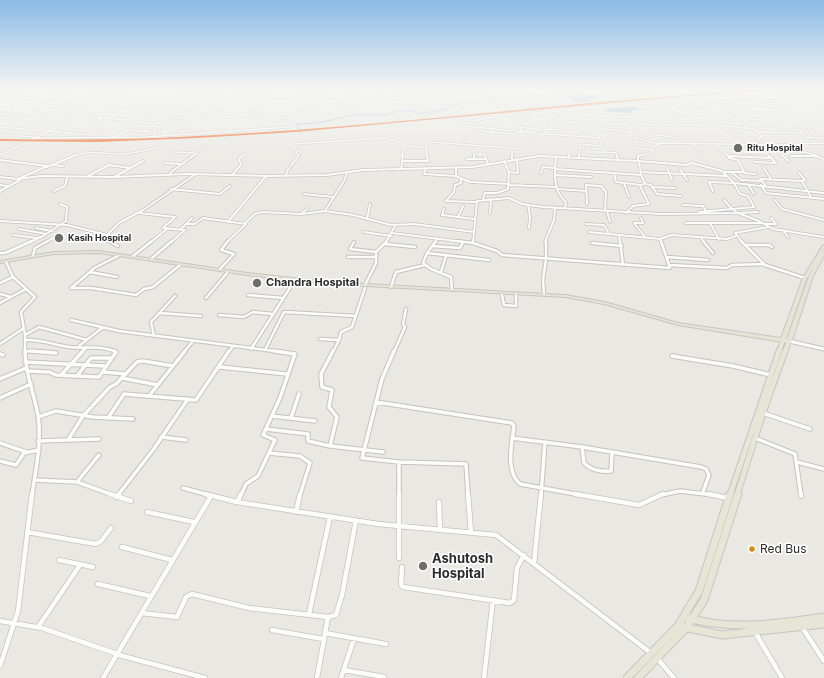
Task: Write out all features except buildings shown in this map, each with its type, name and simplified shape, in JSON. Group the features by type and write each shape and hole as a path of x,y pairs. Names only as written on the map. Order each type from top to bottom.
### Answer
{"highway":[{"path":"787,342 806,278 824,246"},
{"path":"0,263 33,256 86,251 152,258 295,280 365,287 391,286 544,294 591,300 678,324 787,342"},
{"path":"787,342 810,276 824,252"},
{"path":"0,263 63,254 118,256 293,282 516,295 584,302 685,328 787,342"}],"main road":[{"path":"638,678 658,659 686,628 704,600 711,581 732,500 771,375 787,342"},
{"path":"627,678 678,626 699,591 755,438 787,342"},
{"path":"684,617 718,626 824,624"},
{"path":"678,626 722,635 754,632 800,624 824,617"}],"street":[{"path":"24,128 40,121"},
{"path":"0,155 72,121"},
{"path":"90,123 96,121"},
{"path":"133,121 154,124 144,131"},
{"path":"162,136 186,121"},
{"path":"21,134 21,136 35,138 112,138 162,136 285,128 290,127 286,123 289,121"},
{"path":"474,121 473,121 475,127"},
{"path":"551,121 551,126"},
{"path":"595,121 596,128 605,152"},
{"path":"623,121 630,132 636,138 660,144 694,143 769,145 824,143"},
{"path":"645,121 648,125"},
{"path":"673,121 675,125"},
{"path":"709,121 713,125"},
{"path":"497,122 497,129"},
{"path":"529,139 541,139 546,130 560,122 582,122 583,137"},
{"path":"595,124 713,125 755,130 759,132 815,133 807,127"},
{"path":"652,125 658,135"},
{"path":"748,129 746,125 783,126"},
{"path":"151,126 162,127 155,132 154,136"},
{"path":"459,126 561,136 600,138"},
{"path":"724,126 733,135"},
{"path":"795,126 815,144"},
{"path":"0,127 92,135 104,130"},
{"path":"0,130 6,127"},
{"path":"521,132 520,127 562,130 561,136"},
{"path":"480,128 481,131 517,134 521,132"},
{"path":"582,128 586,129 588,133 587,137"},
{"path":"596,128 630,132"},
{"path":"112,138 127,130 155,132"},
{"path":"759,132 762,137 757,139 764,145"},
{"path":"652,150 637,149 634,142 650,142 651,140 659,138 658,135"},
{"path":"658,135 677,138 680,143"},
{"path":"807,137 824,138"},
{"path":"286,176 286,171 293,165 298,155 294,144 384,138 396,140 404,143 404,145 425,148"},
{"path":"402,161 427,161 425,148 428,143 431,142 511,149 522,148 524,145"},
{"path":"694,143 700,152"},
{"path":"579,158 580,144 602,146"},
{"path":"645,184 641,175 638,156 650,153 660,144"},
{"path":"717,144 727,153 730,159 738,160 744,173"},
{"path":"169,174 208,145"},
{"path":"401,169 404,145"},
{"path":"587,145 588,152 616,153 618,160"},
{"path":"764,145 763,150 765,153 779,166"},
{"path":"769,145 790,161"},
{"path":"18,179 87,151 115,154 142,152 158,147"},
{"path":"569,147 569,157"},
{"path":"511,149 512,159"},
{"path":"763,150 743,152 765,153"},
{"path":"777,151 806,152 824,159"},
{"path":"173,152 196,153"},
{"path":"474,159 475,153 484,154 488,164"},
{"path":"232,175 241,164 239,159 246,154"},
{"path":"556,156 556,188 566,202 565,208"},
{"path":"0,177 22,179 39,176 114,177 169,174 266,176 327,175 363,170 456,168 512,159 556,156 687,165 692,162 723,172 755,172 765,185"},
{"path":"728,156 772,158"},
{"path":"791,156 813,156"},
{"path":"466,159 486,159"},
{"path":"509,172 518,172 517,159"},
{"path":"1,161 47,167"},
{"path":"114,177 143,161"},
{"path":"483,200 485,193 507,190 509,185 509,172 504,161"},
{"path":"6,165 13,162"},
{"path":"755,162 776,163"},
{"path":"165,163 181,164"},
{"path":"52,165 63,166"},
{"path":"88,176 109,165 130,168"},
{"path":"541,173 543,167 589,172 641,175"},
{"path":"763,167 771,179"},
{"path":"426,168 424,174 456,176 476,183 587,191"},
{"path":"456,168 456,176"},
{"path":"667,168 672,180"},
{"path":"680,169 687,180"},
{"path":"589,172 591,181"},
{"path":"641,172 728,176"},
{"path":"698,214 698,212 754,206 748,196 740,194 734,183 723,172"},
{"path":"731,172 747,184 754,194"},
{"path":"325,211 326,206 347,176 347,173"},
{"path":"799,173 805,180 802,180"},
{"path":"107,235 119,223 138,213 171,189 196,174"},
{"path":"614,174 616,182 641,185 650,184 658,194 681,196"},
{"path":"555,175 590,177"},
{"path":"54,191 66,185 67,179 70,176"},
{"path":"228,222 266,176"},
{"path":"461,178 461,183 455,185 454,192 446,199 446,201 476,202 483,200 512,198 521,204 528,205 606,211 698,214 758,212"},
{"path":"0,191 22,179"},
{"path":"742,180 802,180"},
{"path":"802,180 811,196"},
{"path":"713,191 709,182 765,185 824,193"},
{"path":"624,183 628,197"},
{"path":"0,185 9,186"},
{"path":"587,204 586,185 601,186 606,192 606,211 610,222"},
{"path":"626,212 630,207 637,204 649,204 641,185"},
{"path":"761,185 766,192 811,196 824,199"},
{"path":"171,189 220,194 230,186"},
{"path":"652,187 675,188"},
{"path":"561,197 564,196 564,190"},
{"path":"304,194 333,197"},
{"path":"490,213 491,200"},
{"path":"724,200 738,213 769,227 824,237"},
{"path":"776,200 782,209 798,212 806,217 824,220"},
{"path":"473,243 476,202"},
{"path":"0,253 52,231 68,219 66,214 67,208 60,204"},
{"path":"367,219 370,211 370,204"},
{"path":"528,205 530,217 528,228"},
{"path":"683,205 703,206 706,211"},
{"path":"458,217 463,206"},
{"path":"544,294 543,280 546,259 545,243 554,220 555,208"},
{"path":"301,214 307,209"},
{"path":"444,209 441,215 474,218"},
{"path":"220,269 234,254 221,250 221,248 246,224 245,223 256,214 262,212 301,214 325,211 409,226 414,224 474,232"},
{"path":"138,213 175,217 163,228 184,230 152,258"},
{"path":"180,230 192,218"},
{"path":"186,224 195,224 203,218 245,223"},
{"path":"641,218 643,223 634,223 645,237"},
{"path":"686,223 776,224 771,218"},
{"path":"0,221 61,224 79,227 107,235"},
{"path":"710,223 719,239"},
{"path":"354,242 350,249 376,252 385,244 396,224"},
{"path":"586,224 604,225 609,234"},
{"path":"589,232 660,239 665,236 674,235 729,239 736,236 736,232 769,227"},
{"path":"36,228 52,231"},
{"path":"133,256 168,228"},
{"path":"19,229 46,234"},
{"path":"782,230 788,237"},
{"path":"364,232 473,243 497,251 502,255 670,268 660,239"},
{"path":"13,235 37,238"},
{"path":"107,235 109,241 118,246"},
{"path":"619,235 622,246 623,264"},
{"path":"33,256 36,250 35,248 57,236"},
{"path":"736,236 764,264"},
{"path":"701,238 713,253"},
{"path":"425,265 423,263 427,252 437,239"},
{"path":"432,246 460,248 462,242"},
{"path":"592,243 622,246"},
{"path":"385,244 415,247"},
{"path":"746,245 769,245 772,247"},
{"path":"330,446 337,417 329,407 332,390 322,387 321,374 339,340 341,332 353,326 365,287 376,263 376,252"},
{"path":"427,252 446,256 489,260"},
{"path":"118,256 94,268 71,288 91,288 136,295 144,289 153,287 180,265"},
{"path":"440,272 446,256"},
{"path":"348,257 376,257"},
{"path":"667,257 708,260"},
{"path":"0,666 18,610 27,532 39,450 38,417 25,362 25,335 21,321 21,312 35,297 13,277 6,262"},
{"path":"669,264 727,268 732,265 764,264 806,278"},
{"path":"391,286 396,272 425,265 451,277 452,290"},
{"path":"90,272 117,277"},
{"path":"206,298 227,273"},
{"path":"0,283 13,277"},
{"path":"250,349 293,282"},
{"path":"0,303 26,289"},
{"path":"0,294 11,297"},
{"path":"248,295 283,298"},
{"path":"502,295 504,305 508,307 516,306 516,295"},
{"path":"154,336 151,324 175,296"},
{"path":"406,309 403,324 404,327 382,379 363,450 363,459 466,465 471,532"},
{"path":"219,315 244,317 253,312 273,314"},
{"path":"265,350 284,312 356,316"},
{"path":"159,313 201,316"},
{"path":"71,320 102,328 154,336 295,354 287,374 284,388 264,436 275,439 258,476 246,484 237,502"},
{"path":"25,335 39,327 87,340"},
{"path":"0,344 24,328"},
{"path":"79,346 102,328"},
{"path":"0,378 27,370 49,372 61,376 99,377 116,352 79,346 67,347 40,339 25,340"},
{"path":"320,339 339,340"},
{"path":"149,396 193,341"},
{"path":"787,342 824,349"},
{"path":"108,418 122,395 196,400 233,346"},
{"path":"61,376 87,347"},
{"path":"26,351 56,353"},
{"path":"672,356 733,366 771,375"},
{"path":"77,376 92,357 112,358"},
{"path":"68,440 83,416 110,387 115,385 140,360 173,366"},
{"path":"25,362 106,366"},
{"path":"220,367 287,374"},
{"path":"103,372 126,374"},
{"path":"122,378 158,385"},
{"path":"0,398 31,384"},
{"path":"291,418 299,394"},
{"path":"116,497 188,399"},
{"path":"376,402 510,422 514,426 510,459 512,474 516,481 520,484 639,505 646,504 670,492 703,492 732,500"},
{"path":"38,417 56,411 83,416 133,419"},
{"path":"763,413 810,429"},
{"path":"272,416 315,421"},
{"path":"266,429 308,434 308,441 330,446 383,452"},
{"path":"161,437 186,440"},
{"path":"512,438 582,447 706,469 709,475 703,492"},
{"path":"755,438 793,452 797,462 801,496"},
{"path":"38,441 99,439"},
{"path":"534,563 545,442"},
{"path":"0,443 26,452 39,450"},
{"path":"582,447 584,463 588,467 608,472 612,471 612,452"},
{"path":"1,462 16,465 26,452"},
{"path":"269,453 300,456 309,460 310,463 300,488 300,499 296,512"},
{"path":"77,482 98,455"},
{"path":"399,462 399,558"},
{"path":"797,462 824,468"},
{"path":"34,480 77,482 116,497 131,501"},
{"path":"183,488 237,502 296,512 399,526 496,535 652,654 674,678"},
{"path":"103,678 150,596 211,496"},
{"path":"439,502 440,530"},
{"path":"146,512 194,522"},
{"path":"309,614 330,517"},
{"path":"141,613 177,618 186,598 192,594 249,608 328,617 336,615 338,612 356,520"},
{"path":"27,532 96,544 101,541 111,528"},
{"path":"122,547 172,560"},
{"path":"402,567 401,585 403,587 513,602 517,568 524,555"},
{"path":"58,560 80,566 93,567"},
{"path":"38,627 80,566"},
{"path":"98,584 150,596"},
{"path":"484,678 493,600"},
{"path":"317,678 328,617"},
{"path":"0,620 14,621 38,627 118,654 205,678"},
{"path":"800,624 824,661"},
{"path":"272,630 386,644"},
{"path":"754,632 782,678"},
{"path":"341,678 354,639"},
{"path":"344,670 384,677"}],"waterway":[{"path":"296,124 318,123 329,121"},
{"path":"296,125 301,133"}],"transit line":[{"path":"0,140 98,141 197,137 295,131 417,121"}],"place":[{"name":"Ritu Hospital","path":"738,148"},
{"name":"Kasih Hospital","path":"59,238"},
{"name":"Chandra Hospital","path":"257,283"},
{"name":"Red Bus","path":"752,549"},
{"name":"Ashutosh Hospital","path":"423,566"}]}
